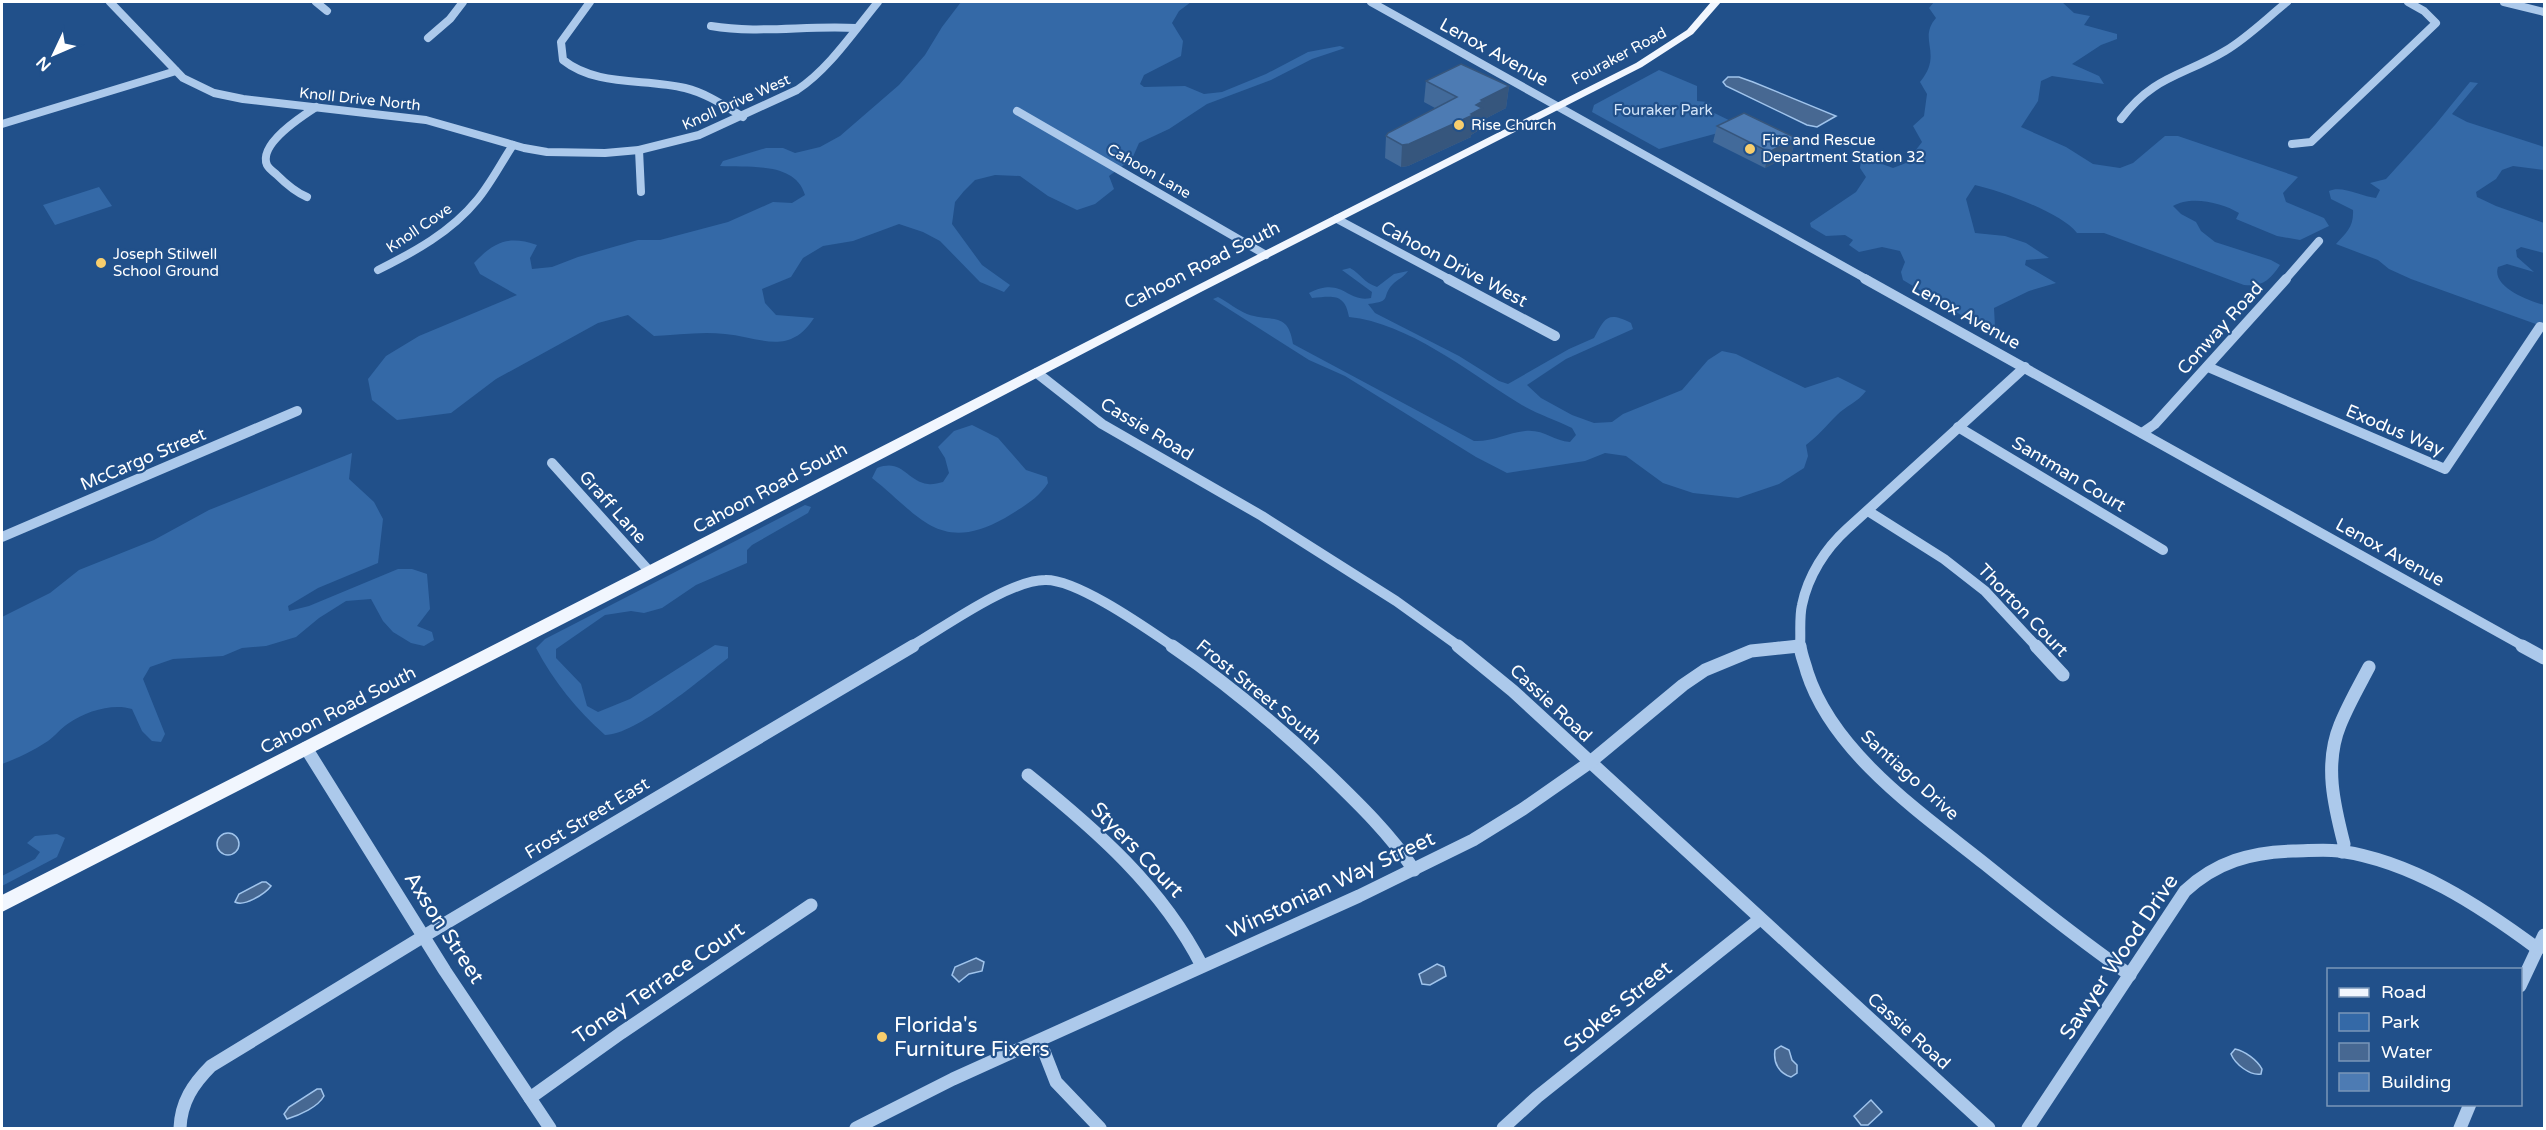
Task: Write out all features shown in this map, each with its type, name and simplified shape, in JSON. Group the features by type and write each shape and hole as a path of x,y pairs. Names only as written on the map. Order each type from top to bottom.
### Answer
{"main road":[{"name":"Fouraker Road","path":"1557,106 1670,47 1702,21 1716,2"},
{"name":"Cahoon Road South","path":"2,904 1557,106"}],"street":[{"name":"Knoll Drive North","path":"110,2 176,71 199,87 214,93 426,120 513,145 547,152 572,154 639,150"},
{"path":"316,2 327,11"},
{"path":"428,38 450,19 463,2"},
{"path":"590,2 561,41 560,55 566,63 582,72 599,77 663,83 686,88 743,117"},
{"name":"Knoll Drive West","path":"639,150 699,135 743,117 808,83 878,2"},
{"name":"Lenox Avenue","path":"1371,2 2544,658"},
{"path":"2121,119 2133,103 2158,83 2225,51 2287,2"},
{"path":"2292,144 2311,142 2436,23 2424,11 2408,2"},
{"path":"2504,2 2544,12"},
{"path":"711,26 729,29 821,26 856,28"},
{"path":"2,124 176,71"},
{"path":"307,197 293,191 269,168 266,159 269,147 279,136 316,107"},
{"name":"Cahoon Lane","path":"1017,111 1266,255"},
{"name":"Knoll Cove","path":"378,270 402,258 458,219 482,193 513,145"},
{"path":"639,150 640,192"},
{"name":"Cahoon Drive West","path":"1337,219 1555,336"},
{"name":"Conway Road","path":"2142,433 2156,424 2319,241"},
{"name":"Exodus Way","path":"2208,367 2445,469 2540,327"},
{"name":"Santiago Drive","path":"2025,367 1833,542 1819,561 1803,598 1798,625 1799,646 1806,673 1831,722 1868,767 2090,948 2130,975"},
{"name":"Cassie Road","path":"1036,373 1102,424 1262,516 1396,601 1476,659 1989,1128"},
{"name":"McCargo Street","path":"2,537 297,411"},
{"name":"Santman Court","path":"1958,427 2163,550"},
{"name":"Graff Lane","path":"552,463 650,572"},
{"name":"Thorton Court","path":"1868,511 1951,563 1985,591 2063,675"},
{"name":"Frost Street East","path":"180,1128 185,1098 197,1080 211,1066 424,936 1010,588 1029,580 1050,580"},
{"name":"Frost Street South","path":"1050,580 1077,590 1119,612 1183,653 1223,683 1301,747 1373,817 1391,837 1414,870"},
{"name":"Winstonian Way Street","path":"856,1128 953,1078 1040,1041 1414,870 1473,840 1523,809 1589,763 1683,685 1705,670 1751,651 1799,646"},
{"path":"2342,852 2344,844 2332,790 2333,746 2342,721 2369,667"},
{"name":"Axson Street","path":"306,748 424,936 550,1128"},
{"name":"Styers Court","path":"1028,775 1074,812 1137,874 1187,934 1202,966"},
{"name":"Sawyer Wood Drive","path":"2028,1128 2186,891 2197,878 2221,863 2245,855 2271,851 2342,852 2388,866 2446,889 2493,916 2538,949"},
{"name":"Toney Terrace Court","path":"530,1098 621,1033 812,905"},
{"name":"Stokes Street","path":"1503,1128 1537,1097 1760,919"},
{"path":"2522,982 2544,935"},
{"path":"1040,1041 1056,1082 1100,1128"},
{"path":"2460,1128 2469,1106"}],"green space":[{"path":"961,2 1191,2 1179,11 1172,23 1183,41 1181,56 1144,75 1140,84 1144,87 1185,86 1204,94 1222,92 1266,74 1308,52 1340,46 1345,48 1312,59 1271,80 1207,104 1169,129 1139,143 1132,159 1109,176 1114,189 1095,204 1077,210 1048,196 1020,176 995,175 975,180 955,202 952,224 982,265 1010,285 1004,292 980,282 940,241 923,232 899,224 853,241 823,246 803,258 791,277 762,289 765,303 776,315 814,318 804,330 784,341 762,341 716,333 654,336 628,315 598,323 496,379 451,413 397,420 372,400 368,379 386,356 419,336 517,295 480,274 474,263 495,245 518,241 537,245 530,258 532,269 552,267 638,240 660,240 728,222 773,202 792,203 805,195 800,184 792,176 781,171 770,168 720,166 723,161 766,148 783,148 795,153 820,147 840,136 899,85 925,55"},
{"path":"1934,2 2062,2 2074,13 2090,16 2084,25 2117,34 2117,39 2101,45 2072,64 2099,76 2104,84 2052,76 2041,81 2038,101 2021,127 2066,147 2093,164 2120,168 2133,163 2165,136 2178,136 2298,177 2283,193 2286,202 2324,218 2329,226 2300,240 2277,236 2236,219 2239,213 2216,203 2189,201 2173,206 2181,214 2196,222 2201,231 2215,242 2280,265 2273,275 2261,284 2244,285 2104,233 2077,233 2069,225 2045,211 2000,192 1975,185 1966,199 1975,233 2005,236 2026,243 2049,258 2026,260 2025,265 2056,283 2029,291 1994,308 1995,327 1981,327 1903,280 1901,272 1905,262 1900,251 1882,247 1859,252 1849,245 1853,240 1845,235 1826,236 1811,227 1810,223 1856,192 1866,177 1860,168 1861,161 1874,161 1893,168 1906,163 1922,142 1913,126 1924,116 1927,94 1920,82 1930,63 1929,33 1936,18 1929,8"},
{"name":"Fouraker Park","path":"1659,70 1697,86 1697,101 1707,102 1714,107 1708,110 1737,124 1718,133 1659,149 1592,112 1594,105"},
{"path":"2470,82 2478,83 2452,114 2467,122 2544,147 2544,170 2513,166 2502,170 2496,179 2476,192 2477,197 2496,206 2544,223 2544,253 2521,247 2516,250 2517,257 2534,272 2507,264 2498,267 2497,274 2500,281 2513,292 2544,305 2544,327 2411,279 2389,269 2378,260 2336,244 2351,225 2353,210 2331,199 2329,191 2340,189 2376,198 2380,190 2370,183 2386,179"},
{"path":"99,187 112,206 55,225 43,205"},
{"path":"1350,268 1377,287 1394,274 1408,271 1389,288 1384,300 1368,304 1375,313 1508,384 1569,349 1594,338 1608,318 1617,317 1631,323 1633,329 1566,359 1527,385 1541,398 1572,415 1594,423 1612,422 1623,414 1682,390 1708,360 1722,351 1736,354 1805,388 1838,377 1866,391 1806,445 1808,456 1804,468 1779,484 1738,498 1693,493 1663,483 1626,456 1605,453 1585,461 1507,473 1476,457 1345,376 1309,360 1213,299 1218,297 1247,314 1283,322 1291,333 1293,344 1474,441 1525,431 1538,432 1570,442 1576,435 1572,428 1524,406 1415,338 1371,321 1349,317 1344,304 1337,298 1312,298 1309,293 1330,287 1363,299 1371,298 1372,292 1342,270"},
{"path":"972,425 998,438 1026,470 1047,477 1048,483 1039,494 1005,518 963,533 946,531 931,526 917,517 872,478 877,468 893,466 921,482 931,484 943,482 949,473 945,458 938,447 954,431"},
{"path":"352,453 349,479 374,502 383,519 378,563 318,588 288,606 289,611 309,606 398,569 412,569 427,574 430,609 417,626 432,632 434,640 424,646 411,643 393,632 383,621 371,599 346,601 319,618 296,637 266,646 242,648 223,656 173,659 150,667 143,679 165,734 161,742 152,741 142,731 132,709 108,708 76,719 42,745 2,764 2,617 50,593 79,570 154,540 209,510"},
{"path":"805,505 811,507 808,513 747,550 747,563 696,585 662,608 644,613 631,611 605,615 556,649 556,658 581,684 587,706 598,712 630,699 715,645 728,647 728,658 651,716 618,733 605,735 566,694 550,672 536,648 545,639"},
{"path":"57,834 65,838 57,857 2,886 2,876 35,859 40,852 27,843 35,836"}],"water":[{"path":"1728,77 1739,77 1753,82 1836,116 1817,127 1807,125 1726,86 1723,82"},
{"path":"228,833 236,836 239,844 236,852 228,855 220,852 217,844 220,836"},
{"path":"262,882 271,886 264,893 244,903 235,902 239,894"},
{"path":"976,958 984,962 982,971 969,974 959,982 952,975 955,967"},
{"path":"1437,964 1444,967 1446,976 1430,985 1422,984 1419,974"},
{"path":"1781,1046 1789,1050 1792,1060 1797,1065 1797,1073 1791,1077 1783,1073 1776,1063 1775,1050"},
{"path":"2235,1049 2254,1059 2262,1069 2261,1074 2252,1073 2239,1065 2231,1054"},
{"path":"317,1089 321,1089 324,1096 318,1104 287,1119 284,1114 289,1107"},
{"path":"1871,1100 1882,1112 1868,1125 1861,1125 1854,1116"}],"building":[{"path":"1461,64 1509,86 1481,100 1483,101 1476,105 1482,108 1471,114 1473,115 1409,144 1402,145 1386,136 1457,97 1426,81"},
{"path":"1744,113 1796,138 1769,152 1717,126"}],"place":[{"name":"Rise Church","path":"1459,125"},
{"name":"Fire and Rescue Department Station 32","path":"1750,149"},
{"name":"Joseph Stilwell School Ground","path":"101,263"},
{"name":"Florida's Furniture Fixers","path":"882,1037"}]}
